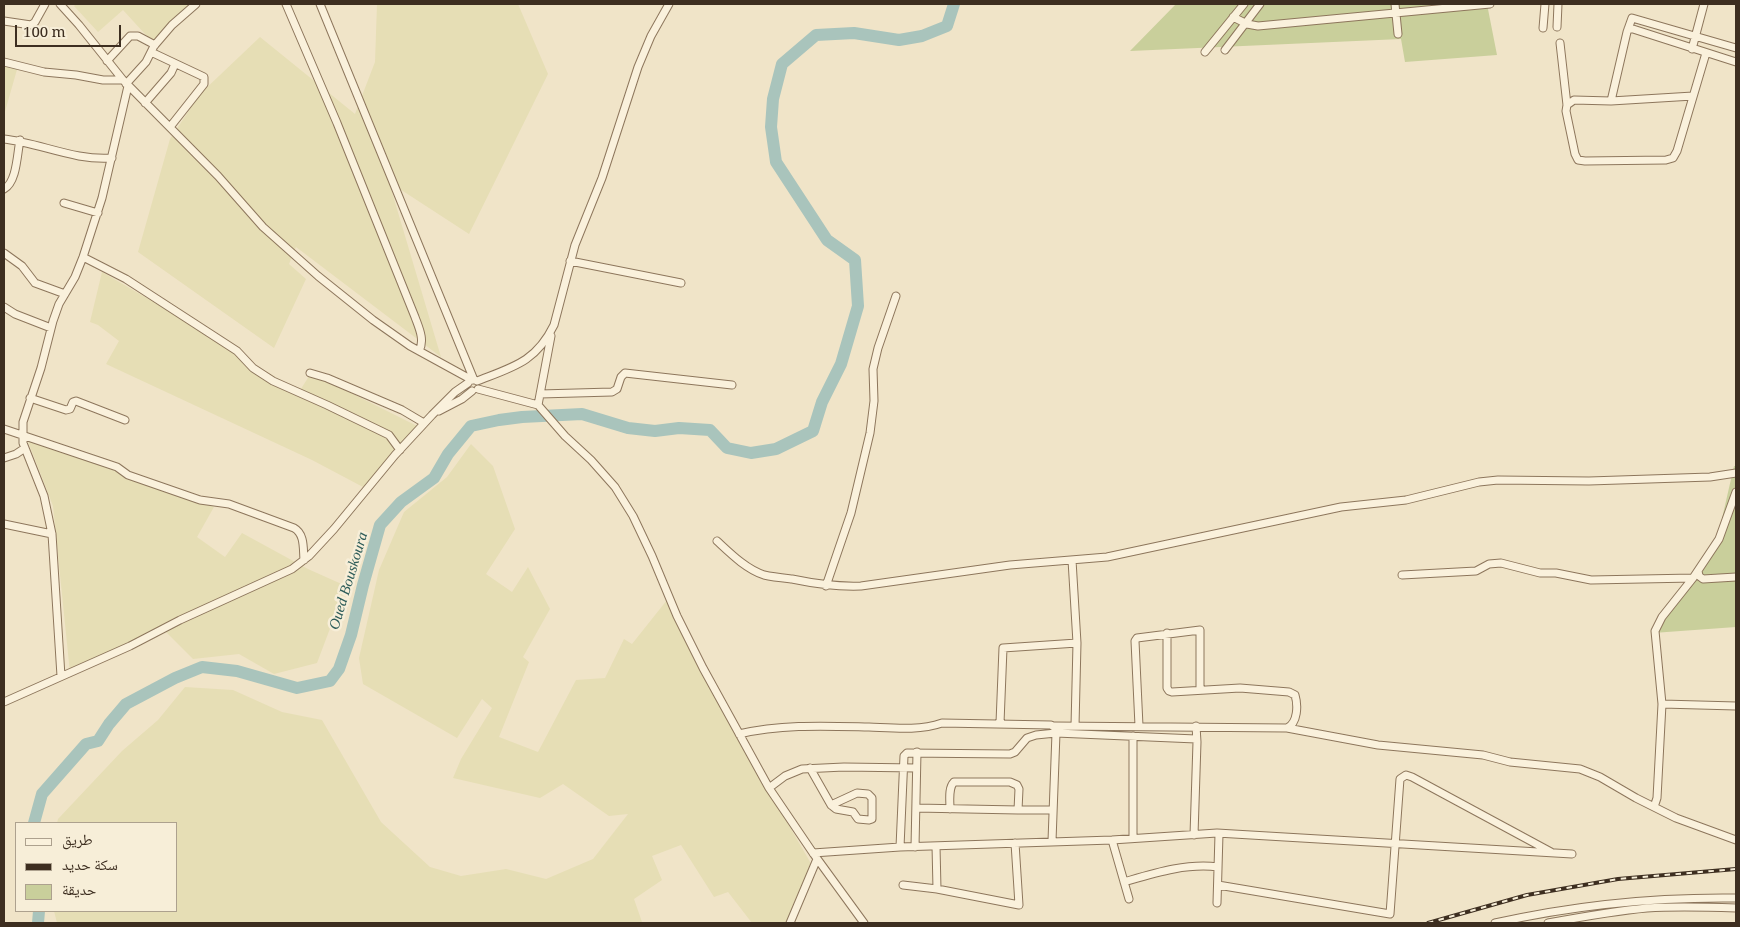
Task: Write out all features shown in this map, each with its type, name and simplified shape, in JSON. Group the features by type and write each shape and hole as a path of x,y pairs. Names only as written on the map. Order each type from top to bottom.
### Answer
{"street":[{"path":"4,21 31,25 35,22 45,4"},
{"path":"60,4 126,83 270,233 318,276 373,320 473,384 538,405 556,427 599,468 622,498 652,556 703,668 769,788 815,856 864,923"},
{"path":"61,676 52,534 44,496 25,448 22,435 23,422 59,304 83,257 98,213 112,158 126,83 146,62 153,48 172,25 196,4"},
{"path":"286,4 337,123 415,317 423,339 419,351"},
{"path":"320,4 473,384"},
{"path":"538,405 546,359 575,245 602,178 643,53 669,4"},
{"path":"1205,52 1244,4"},
{"path":"1225,50 1260,4"},
{"path":"1395,4 1398,34"},
{"path":"1233,17 1245,23 1258,26 1490,4"},
{"path":"1543,28 1545,4"},
{"path":"1557,27 1558,4"},
{"path":"1692,48 1704,4"},
{"path":"1611,101 1632,18 1736,48"},
{"path":"1640,31 1642,20"},
{"path":"1224,29 1235,37"},
{"path":"1628,29 1640,31 1736,62"},
{"path":"107,61 130,36 138,36 175,64 204,77 205,81 170,127"},
{"path":"1560,43 1568,104 1566,110 1574,154 1578,160 1666,160 1673,158 1677,151 1706,53"},
{"path":"4,62 44,72 126,83"},
{"path":"145,102 171,73 175,64"},
{"path":"1568,104 1574,100 1611,101 1693,96"},
{"path":"4,138 20,140 77,156 112,158"},
{"path":"4,189 14,178 20,140"},
{"path":"64,203 98,213"},
{"path":"4,253 22,266 35,283 65,294"},
{"path":"83,257 126,279 237,351 254,368 273,381 389,434 400,450"},
{"path":"570,261 681,283"},
{"path":"826,586 851,514 870,433 874,401 873,369 878,348 896,296"},
{"path":"4,307 51,328"},
{"path":"4,702 130,646 188,616 292,569 304,560 334,529 432,414 462,399 473,384 530,358 541,346 554,325"},
{"path":"310,373 327,378 402,410 424,423"},
{"path":"540,394 612,392 617,389 621,377 625,373 732,385"},
{"path":"30,398 66,410 70,409 73,402 76,401 125,420"},
{"path":"4,429 117,467 128,474 200,500 229,504 294,528 302,537 304,560"},
{"path":"4,458 16,454 25,448"},
{"path":"717,541 732,556 746,566 764,574 826,586 862,586 1010,565 1107,557 1341,507 1406,500 1479,482 1498,480 1590,481 1710,477 1736,473"},
{"path":"1654,807 1657,798 1662,704 1655,630 1666,611 1693,578 1719,539 1736,494"},
{"path":"4,524 52,534"},
{"path":"1072,560 1080,729"},
{"path":"1402,575 1476,571 1489,564 1501,564 1540,573 1556,573 1591,580 1693,578"},
{"path":"1698,571 1699,576 1703,579 1736,577"},
{"path":"1139,726 1135,641 1140,636 1200,630 1200,690"},
{"path":"1168,633 1167,688 1169,691 1240,688 1289,692 1295,695 1295,720 1287,728"},
{"path":"1000,723 1003,648 1077,643"},
{"path":"1662,704 1736,706"},
{"path":"739,734 785,727 905,728 928,727 942,723 1000,723 1055,730 1139,726 1287,728 1378,745 1483,755 1510,762 1580,770 1600,777 1676,818 1736,840"},
{"path":"1194,835 1196,726"},
{"path":"1080,729 1133,736 1196,739"},
{"path":"900,847 905,754 917,752 1010,754 1015,752 1027,738 1055,730"},
{"path":"1052,842 1055,730"},
{"path":"1132,838 1133,736"},
{"path":"915,847 917,752"},
{"path":"769,788 794,771 810,768 844,766 916,768"},
{"path":"810,768 831,805 836,809 854,812 858,819 872,819 872,798 868,794 857,793 831,805"},
{"path":"1218,885 1390,914 1400,779 1406,775 1553,853"},
{"path":"950,809 950,790 954,782 1010,782 1017,785 1019,789 1018,810"},
{"path":"916,808 1053,810"},
{"path":"815,856 900,847 1112,840 1219,834 1572,854"},
{"path":"1217,903 1219,834"},
{"path":"1112,840 1130,899"},
{"path":"903,885 936,889 1018,905 1015,843"},
{"path":"936,846 936,889"},
{"path":"790,923 815,856"},
{"path":"1124,882 1185,867 1218,867"},
{"path":"1495,923 1625,902 1736,898"},
{"path":"1548,923 1648,908 1695,906 1736,908"}],"shaded area":[{"path":"76,4 194,4 155,45 123,10 98,32 74,6"},
{"path":"377,4 518,4 548,74 469,234 389,182 441,357 296,247 289,264 306,279 274,348 138,252 170,139 200,94 260,37 355,114 375,62"},
{"path":"4,63 18,66 4,115"},
{"path":"102,272 176,315 299,392 311,373 417,426 363,487 312,460 106,364 119,341 98,325 90,322"},
{"path":"27,439 214,507 197,537 225,557 242,533 308,569 346,586 317,663 274,674 239,654 193,659 161,627 70,673 53,506"},
{"path":"471,444 493,466 515,529 486,574 512,592 528,567 550,609 523,657 529,662 499,737 538,752 576,680 605,678 624,639 632,644 667,600 743,746 813,867 795,900 787,923 752,923 728,892 714,897 681,845 652,856 662,880 634,899 641,923 57,923 54,912 178,912 178,822 57,822 122,751 158,720 185,687 233,690 282,712 322,720 381,822 430,867 461,876 506,869 546,879 593,859 628,814 609,816 563,784 540,798 453,778 461,759 492,708 482,699 457,738 363,684 359,658 379,570 404,512 447,477"}],"green space":[{"path":"1176,4 1487,4 1497,55 1405,62 1401,39 1130,51"},
{"path":"1734,466 1736,466 1736,627 1653,633 1718,536"}],"waterway":[{"name":"Oued Bouskoura","path":"34,822 42,794 86,744 98,741 126,704 175,678 202,667 237,671 297,688 330,681 339,669 351,635 380,525 401,502 434,478 448,454 471,426 522,417 582,414 628,428 655,431 679,428 710,430 727,448 751,453 776,449 813,431 822,402 841,364 858,306 855,260 827,240 776,162 771,127 773,99 782,64 816,35 854,33 899,40 922,36 947,26 954,4"},
{"name":"Oued Bouskoura","path":"38,923 39,912"}],"railway":[{"path":"1428,923 1527,895 1618,879 1736,869"}]}
